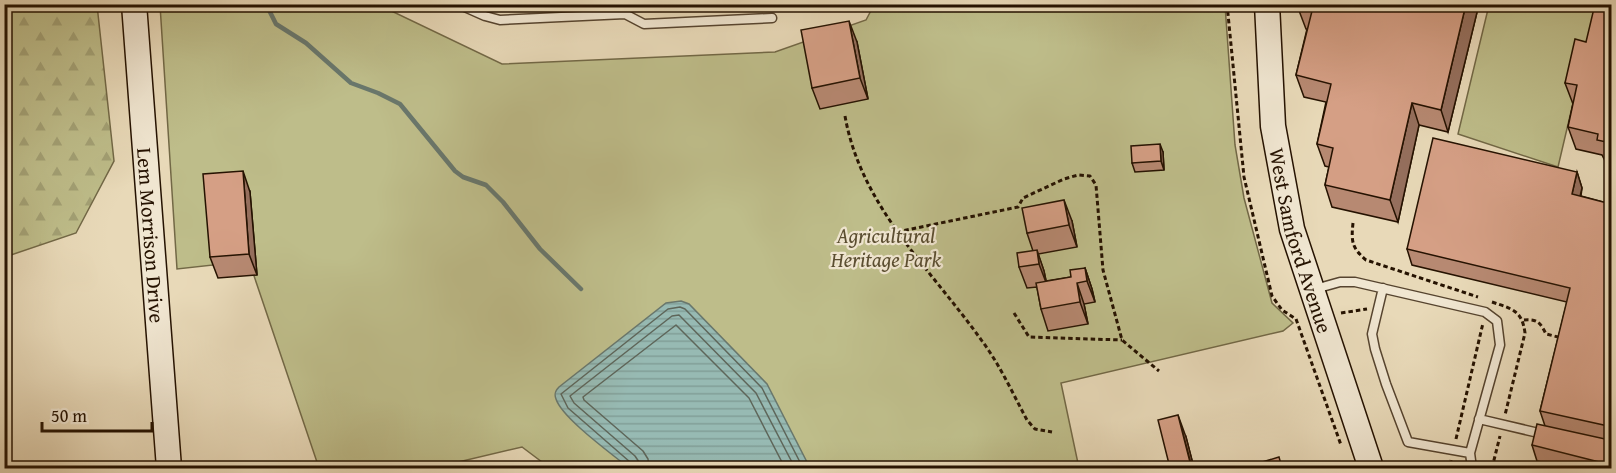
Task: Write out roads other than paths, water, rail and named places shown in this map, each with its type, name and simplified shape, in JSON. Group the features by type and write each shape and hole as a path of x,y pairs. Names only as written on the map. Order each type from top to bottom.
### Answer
{"street":[{"name":"Lem Morrison Drive","path":"134,4 169,468"},
{"name":"West Samford Avenue","path":"1267,4 1273,126 1292,229 1371,468"}],"lane":[{"path":"458,4 500,20 625,14 644,24 772,18"},
{"path":"1311,290 1340,282 1355,282 1485,312 1497,321 1500,345 1470,453 1472,468"},
{"path":"1383,288 1372,334 1375,349 1408,441 1470,453"},
{"path":"1479,419 1552,436"}],"water":[{"path":"681,301 689,304 767,384 810,468 629,468 588,435 560,407 555,396 559,387 666,303"}],"waterway":[{"path":"266,4 276,24 306,43 351,83 400,104 455,171 463,177 486,185 503,202 540,249 581,289"}],"park label":[{"name":"Agricultural Heritage Park","path":"886,247"}]}
